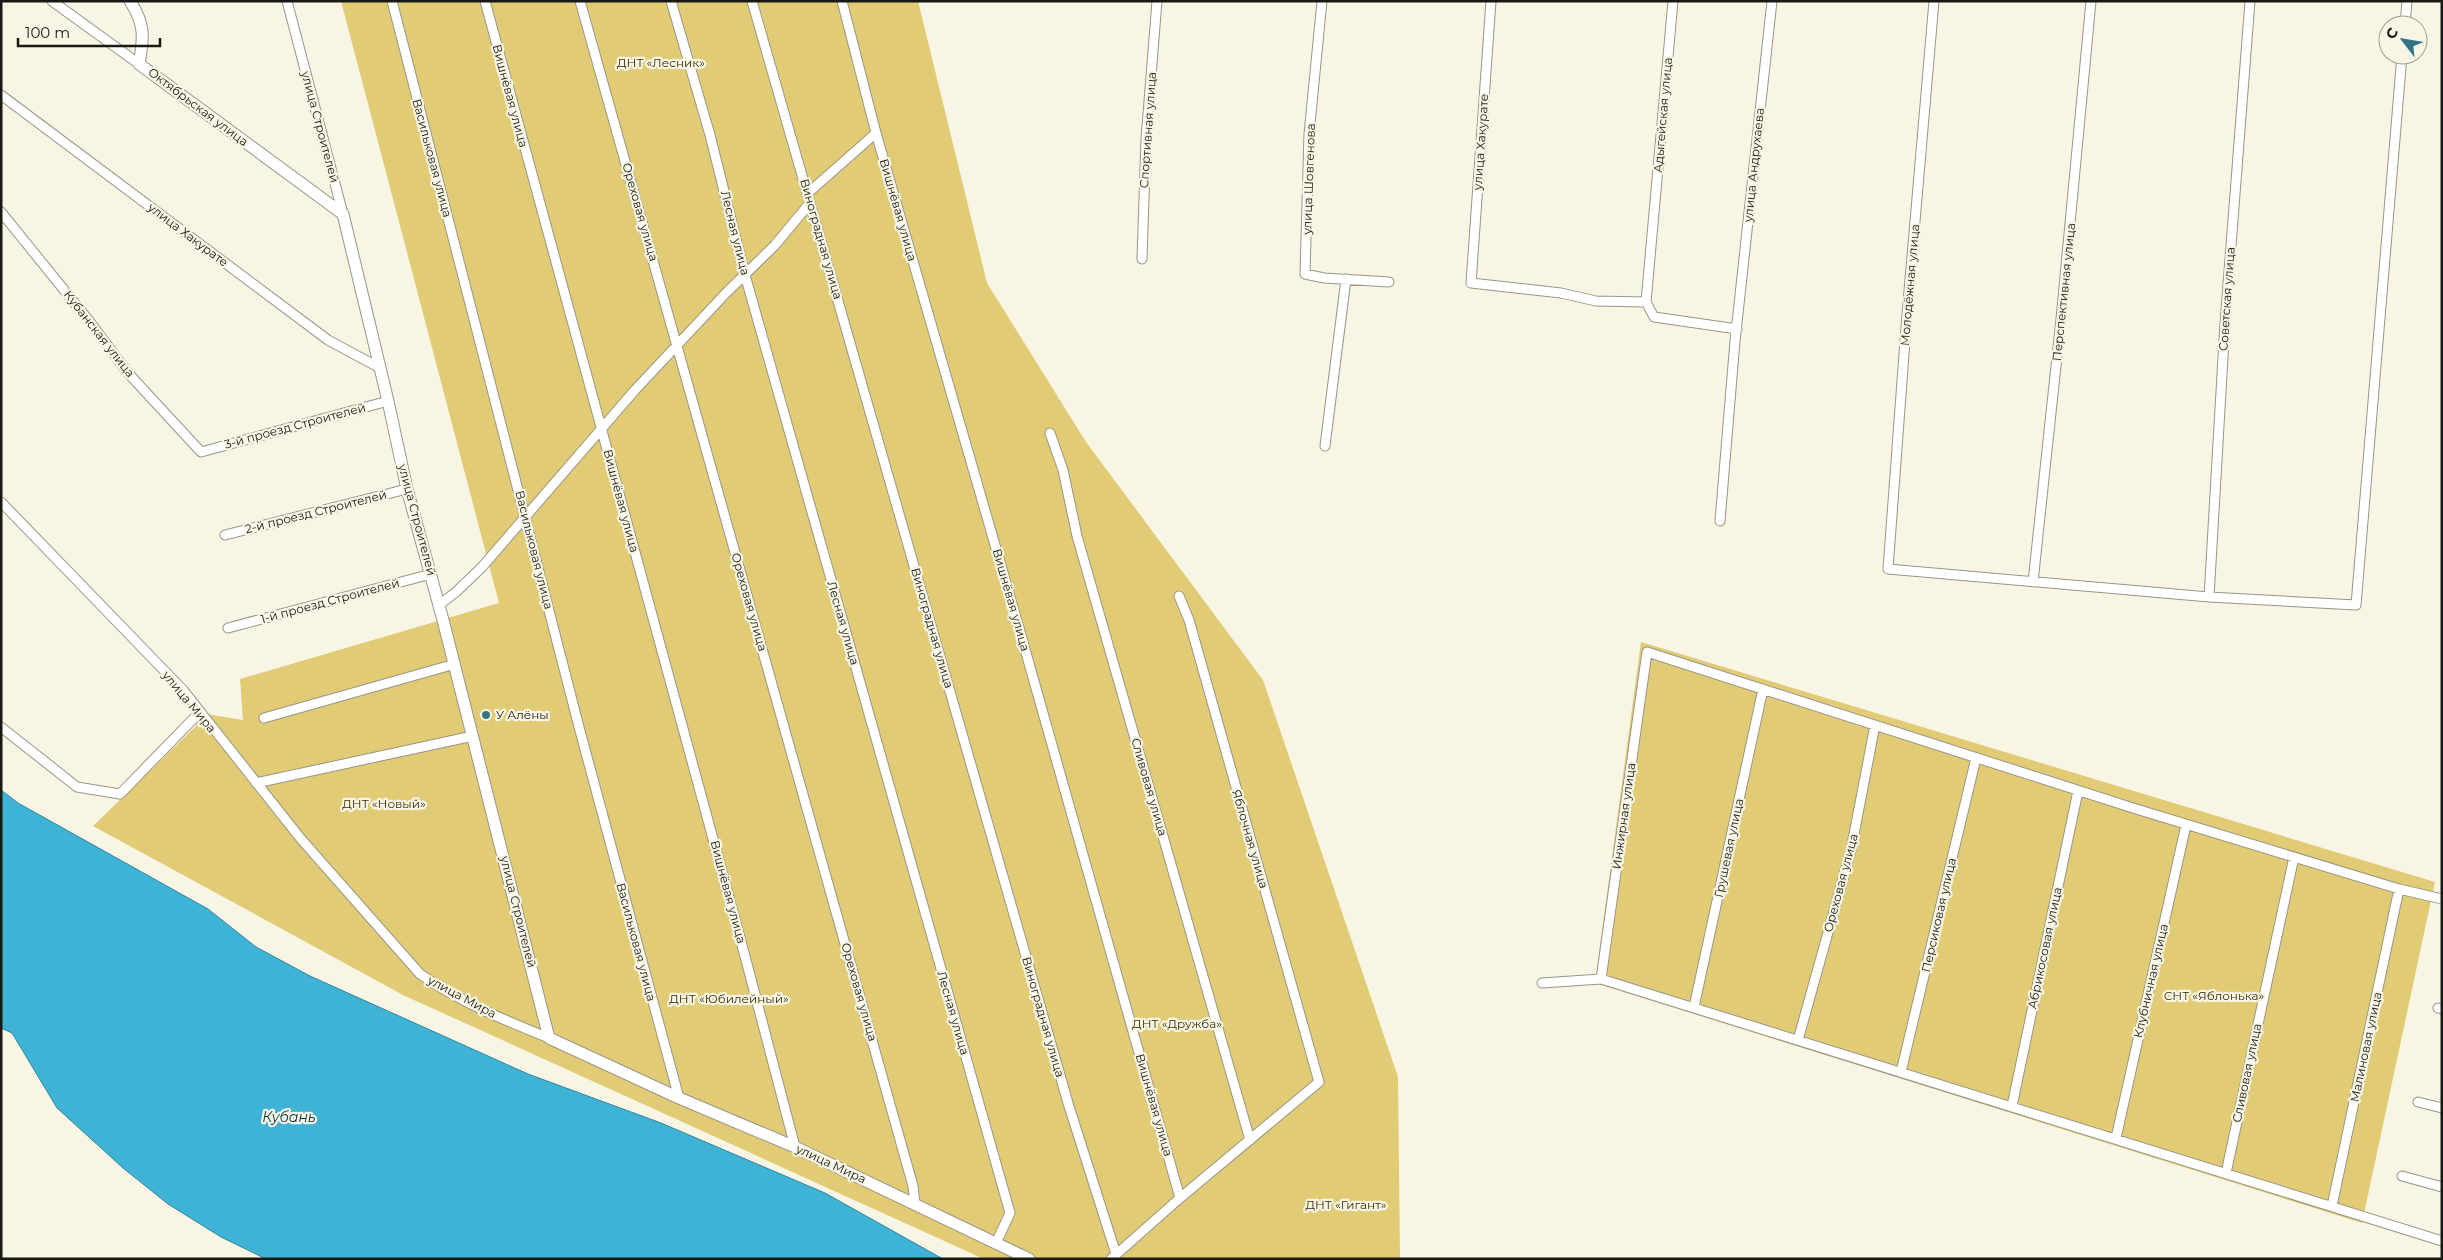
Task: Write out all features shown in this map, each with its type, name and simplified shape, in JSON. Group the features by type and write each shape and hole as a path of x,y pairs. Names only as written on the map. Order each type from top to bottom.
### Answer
{"street":[{"name":"Октябрьская улица","path":"52,1 343,214"},
{"path":"130,1 139,15 144,38 140,64"},
{"name":"улица Строителей","path":"287,1 343,214 407,489 455,664 549,1038"},
{"name":"Васильковая улица","path":"392,1 637,949 679,1098"},
{"name":"Вишнёвая улица","path":"484,1 746,960 795,1147"},
{"name":"Ореховая улица","path":"580,1 913,1186 915,1204"},
{"name":"Лесная улица","path":"671,1 710,136 745,275 1010,1213 996,1243"},
{"name":"Виноградная улица","path":"752,1 1113,1256"},
{"name":"Вишнёвая улица","path":"842,1 876,133 1180,1198"},
{"name":"Спортивная улица","path":"1142,259 1146,139 1157,1"},
{"name":"улица Шовгенова","path":"1322,1 1309,134 1305,274 1389,282"},
{"name":"улица Хакурате","path":"1491,1 1471,283 1560,293 1596,301 1646,302"},
{"name":"Адыгейская улица","path":"1646,302 1672,1"},
{"name":"улица Андрухаева","path":"1720,521 1737,330 1772,1"},
{"name":"Молодёжная улица","path":"1934,1 1907,314 1888,570 2034,582"},
{"name":"Перспективная улица","path":"2034,582 2091,1"},
{"name":"Советская улица","path":"2209,597 2225,323 2250,1"},
{"path":"2405,15 2407,1"},
{"path":"2034,582 2209,597 2356,604 2401,65"},
{"name":"улица Хакурате","path":"1,95 328,340 380,368"},
{"path":"808,193 876,133"},
{"path":"438,605 456,592 482,567 635,390 775,245 810,203"},
{"name":"Кубанская улица","path":"1,212 128,373 201,452"},
{"path":"1325,446 1346,279"},
{"path":"1646,302 1654,317 1737,330"},
{"name":"3-й проезд Строителей","path":"201,452 388,401"},
{"name":"Сливовая улица","path":"1050,433 1063,470 1078,536 1250,1140"},
{"name":"2-й проезд Строителей","path":"225,535 407,489"},
{"name":"улица Мира","path":"1,502 183,690 199,713 301,839 420,974 444,990 469,1003 679,1098 795,1147 1029,1259"},
{"name":"1-й проезд Строителей","path":"228,628 431,574"},
{"name":"Яблочная улица","path":"1179,596 1192,629 1319,1082 1250,1140"},
{"name":"Инжирная улица","path":"1601,979 1648,652 1763,689"},
{"path":"264,718 455,664"},
{"path":"1763,689 2186,825 2400,889 2442,899"},
{"name":"Грушевая улица","path":"1694,1007 1763,689"},
{"path":"1,727 77,787 120,794 199,713"},
{"name":"Ореховая улица","path":"1798,1040 1851,850 1874,725"},
{"path":"256,783 473,736"},
{"name":"Персиковая улица","path":"1902,1072 1976,758"},
{"name":"Абрикосовая улица","path":"2012,1106 2078,791"},
{"name":"Клубничная улица","path":"2116,1138 2186,825"},
{"name":"Сливовая улица","path":"2226,1172 2294,857"},
{"name":"Малиновая улица","path":"2332,1206 2400,889"},
{"path":"1542,983 1601,979 2226,1172 2442,1242"},
{"path":"2418,1102 2442,1108"},
{"path":"1113,1256 1250,1140"},
{"path":"2402,1176 2442,1187"}],"green space":[{"path":"341,1 918,1 987,283 1086,442 1263,680 1398,1077 1400,1259 984,1259 403,995 93,826 196,726 199,713 243,720 240,679 499,603"},
{"name":"СНТ «Яблонька»","path":"1641,642 2435,882 2362,1223 1595,983"}],"water":[{"name":"Кубань","path":"1,790 18,803 208,909 256,947 310,976 528,1074 661,1123 825,1193 943,1259 266,1259 221,1237 168,1204 123,1168 57,1108 12,1033 1,1028"}],"place":[{"name":"У Алёны","path":"486,715"}],"park label":[{"name":"ДНТ «Лесник»","path":"661,63"},
{"name":"ДНТ «Новый»","path":"384,804"},
{"name":"ДНТ «Юбилейный»","path":"729,999"},
{"name":"ДНТ «Дружба»","path":"1177,1024"},
{"name":"ДНТ «Гигант»","path":"1346,1205"}]}
